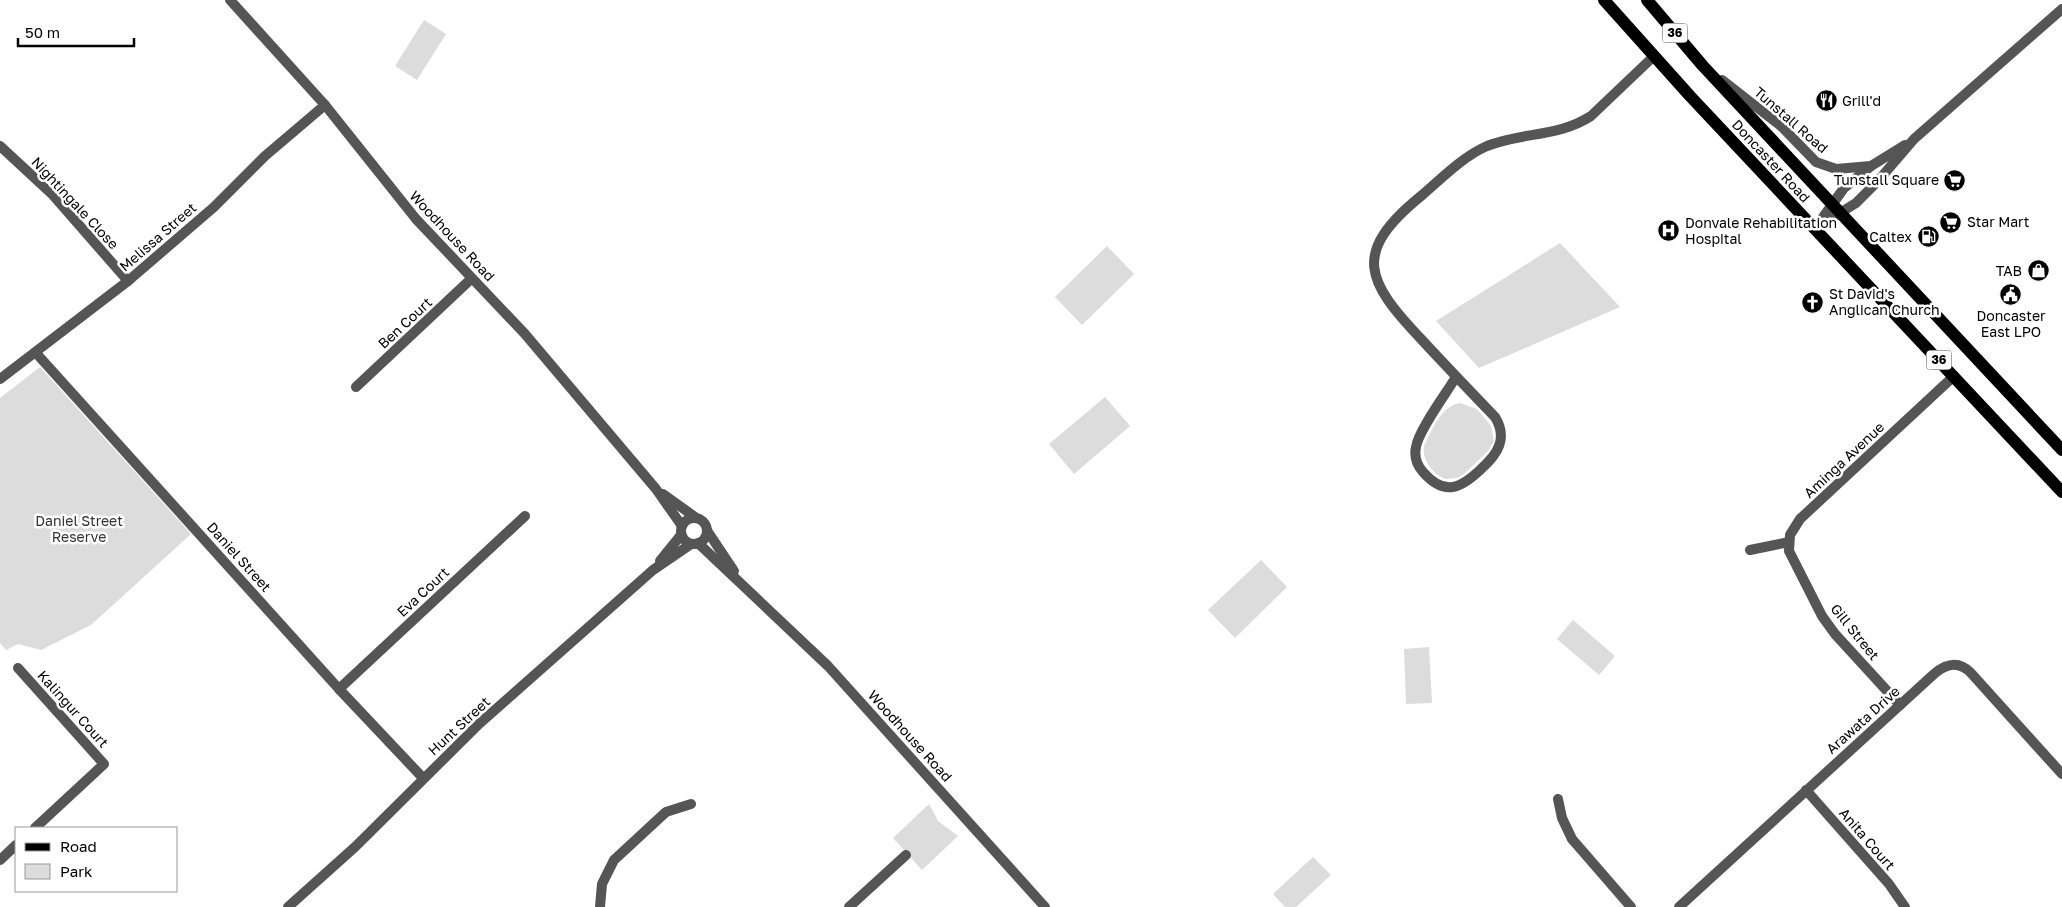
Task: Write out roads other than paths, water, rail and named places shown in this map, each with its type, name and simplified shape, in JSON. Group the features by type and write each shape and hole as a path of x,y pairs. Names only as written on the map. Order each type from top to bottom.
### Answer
{"main road":[{"name":"Doncaster Road","path":"1604,0 1653,57 2062,492"},
{"name":"Doncaster Road","path":"1647,0 1703,66 2062,450"}],"street":[{"name":"Woodhouse Road","path":"230,0 325,105 416,219 525,334 656,489 682,530"},
{"name":"Tunstall Road","path":"1814,229 1841,214 1878,181 1914,139 2062,9"},
{"path":"1456,377 1416,446 1417,461 1421,469 1435,482 1451,488 1466,484 1498,452 1502,436 1500,425 1494,417 1395,311 1379,287 1374,262 1379,240 1385,229 1400,212 1474,153 1501,142 1556,132 1581,123 1592,116 1653,57"},
{"name":"Tunstall Road","path":"1703,66 1776,122 1816,162 1836,169 1870,166"},
{"name":"Melissa Street","path":"0,379 128,281 214,207 265,156 325,105"},
{"name":"Tunstall Road","path":"1814,229 1840,192 1870,166 1914,139"},
{"name":"Nightingale Close","path":"0,146 52,194 128,281"},
{"name":"Ben Court","path":"356,387 471,279"},
{"name":"Daniel Street","path":"36,353 339,689 423,778"},
{"name":"Aminga Avenue","path":"1789,542 1792,530 1800,519 1954,376"},
{"name":"Woodhouse Road","path":"656,489 695,517"},
{"name":"Eva Court","path":"339,689 525,516"},
{"path":"695,517 704,522 708,532 705,539 695,544 682,530 687,519 695,517"},
{"name":"Hunt Street","path":"653,570 682,530"},
{"name":"Woodhouse Road","path":"708,532 748,589"},
{"path":"1750,550 1789,542"},
{"name":"Gill Street","path":"1789,542 1791,556 1829,626 1900,704"},
{"name":"Woodhouse Road","path":"695,544 748,589 828,666 1045,907"},
{"name":"Hunt Street","path":"288,907 355,847 479,724 653,570 695,544"},
{"name":"Arawata Drive","path":"1679,907 1938,670 1952,664 1960,665 1972,673 2062,774"},
{"name":"Kalingur Court","path":"18,668 104,764 36,827"},
{"name":"Anita Court","path":"1806,790 1889,884 1905,907"},
{"path":"1558,798 1562,818 1572,839 1631,907"},
{"path":"600,907 602,884 614,860 666,812 691,804"},
{"path":"0,860 15,846"},
{"path":"849,907 906,855"}],"place":[{"name":"Grill'd","path":"1826,101"},
{"name":"Tunstall Square","path":"1955,180"},
{"name":"Star Mart","path":"1951,222"},
{"name":"Donvale Rehabilitation Hospital","path":"1669,231"},
{"name":"Caltex","path":"1928,237"},
{"name":"TAB","path":"2038,271"},
{"name":"Doncaster East LPO","path":"2011,294"},
{"name":"St David's Anglican Church","path":"1813,302"}],"park label":[{"name":"Daniel Street Reserve","path":"79,530"}]}
